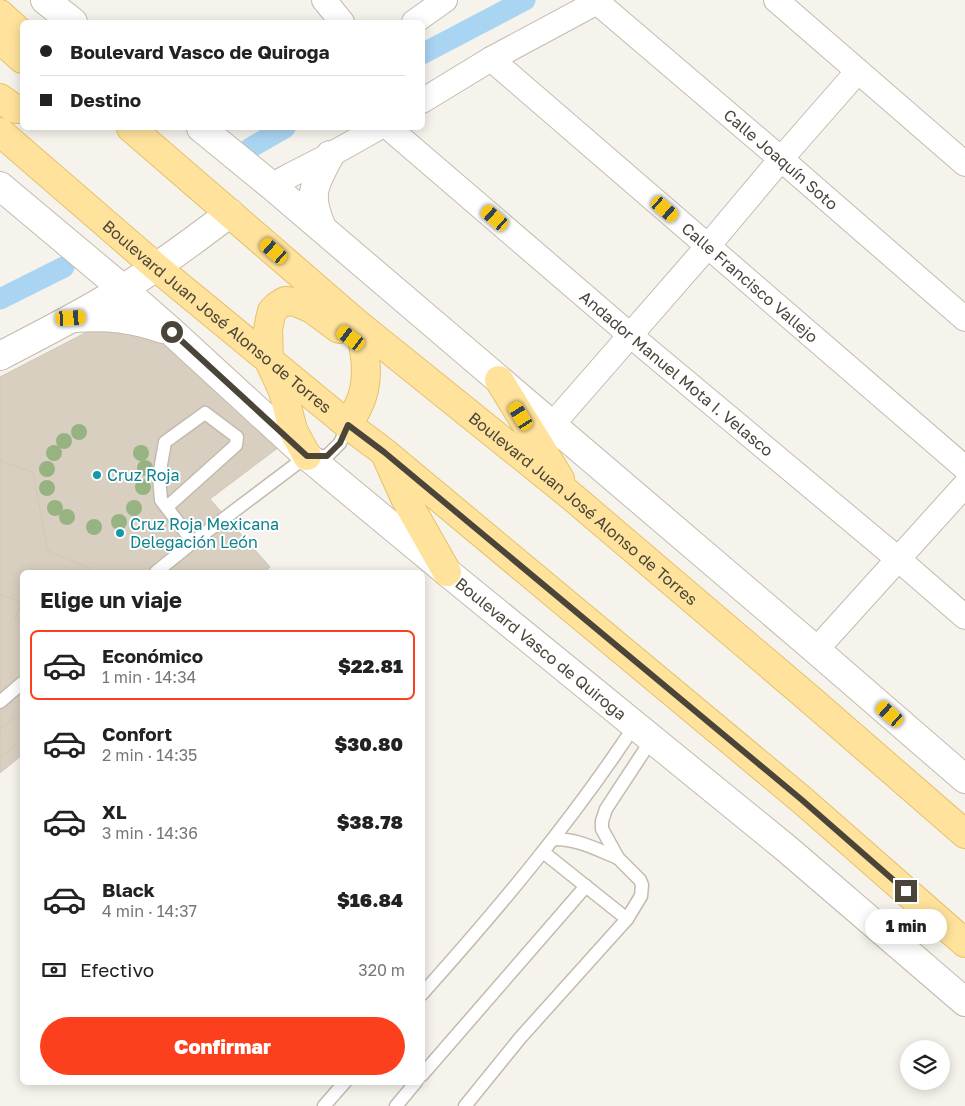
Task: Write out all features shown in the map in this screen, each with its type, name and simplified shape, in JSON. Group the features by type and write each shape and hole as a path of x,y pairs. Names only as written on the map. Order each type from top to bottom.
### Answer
{"main road":[{"path":"0,14 20,32"},
{"path":"0,39 20,57"},
{"path":"0,98 15,109 20,109"},
{"path":"133,130 230,213 362,337 366,365 366,382 362,398 348,425"},
{"name":"Boulevard Juan José Alonso de Torres","path":"0,132 156,267 269,361 384,452 802,800 965,943"},
{"path":"307,456 293,430 283,392 269,361 268,330 272,311 285,301 296,302 312,308 362,337"},
{"name":"Boulevard Juan José Alonso de Torres","path":"362,337 416,387 474,418 570,496 953,820 965,834"},
{"path":"499,380 570,496"},
{"path":"384,452 404,498 447,572"}],"street":[{"path":"45,0 70,20"},
{"path":"324,0 340,20"},
{"path":"417,20 445,0"},
{"path":"776,0 965,164"},
{"path":"425,99 491,59 599,1"},
{"name":"Calle Joaquín Soto","path":"599,1 965,319"},
{"name":"Calle Francisco Vallejo","path":"491,59 965,468"},
{"path":"552,425 858,71"},
{"path":"203,130 322,228 965,779"},
{"path":"272,186 287,176 374,130"},
{"name":"Andador Manuel Mota I. Velasco","path":"391,130 630,335 898,558 965,618"},
{"path":"322,228 313,202 316,183 330,155"},
{"name":"Boulevard Vasco de Quiroga","path":"0,186 172,332 307,456 787,848 965,1002"},
{"path":"0,356 123,289 199,237 230,213"},
{"path":"71,318 102,316 120,318 139,321 172,332"},
{"path":"816,650 965,485"}],"lane":[{"path":"167,507 236,445 237,437 205,413 165,442 159,476 161,500 193,542"},
{"path":"158,570 307,456 327,456 340,443 348,425"},
{"path":"0,702 20,685"},
{"path":"425,991 496,911 554,839 608,767 644,732"},
{"path":"465,1106 521,1037 627,919 641,896 642,885 640,880 618,858 602,829 606,808 644,732"},
{"path":"554,839 568,839 618,858"},
{"path":"543,852 627,919"},
{"path":"425,1072 586,886"},
{"path":"324,1106 342,1085"},
{"path":"396,1106 414,1085"}],"building":[{"name":"Cruz Roja Mexicana Delegación León","path":"102,327 153,332 283,444 210,499 270,567 267,570 20,570 20,757 0,773 0,377 85,333"},
{"path":"1,461 33,472 48,551 89,568 88,570 20,570 20,602 0,594"},
{"path":"20,606 20,622 15,619"},
{"path":"20,713 20,742 0,758 0,729"}],"waterway":[{"path":"425,52 525,0"},
{"path":"250,148 282,130"},
{"path":"0,299 64,267"}],"place":[{"name":"Cruz Roja","path":"97,475"},
{"name":"Cruz Roja Mexicana Delegación León","path":"120,533"}],"route":[{"path":"172,332 307,456 327,456 340,443 348,425 384,452 802,800 906,891"}]}
